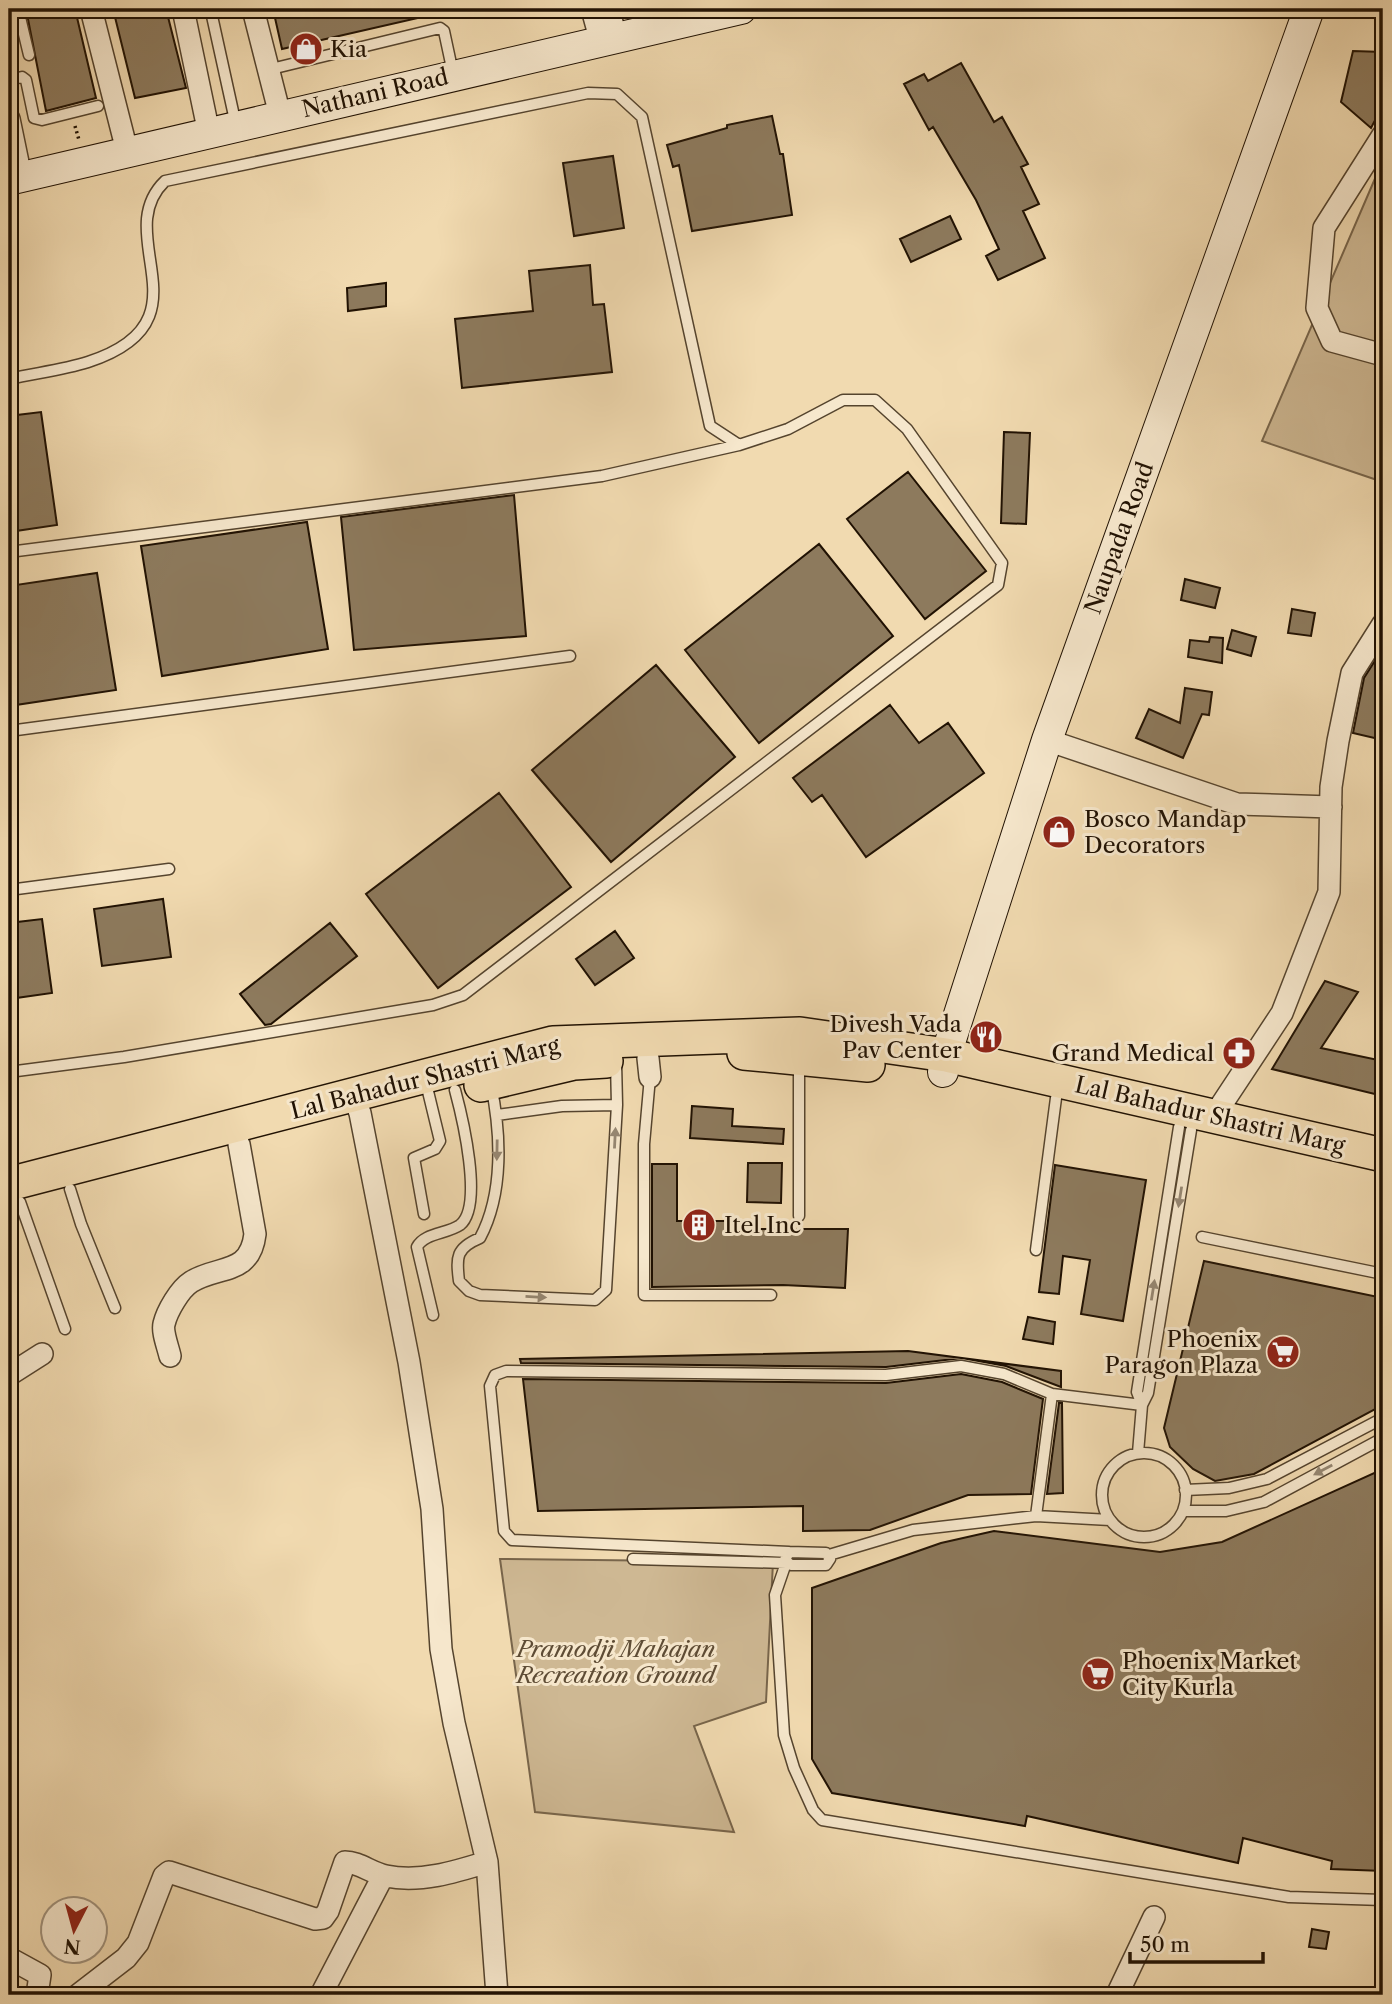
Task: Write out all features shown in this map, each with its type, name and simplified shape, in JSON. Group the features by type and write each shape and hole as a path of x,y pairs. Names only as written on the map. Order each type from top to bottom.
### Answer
{"main road":[{"name":"Lal Bahadur Shastri Marg","path":"436,1088 490,1082 556,1055 638,1065 729,1052 799,1046"},
{"name":"Lal Bahadur Shastri Marg","path":"13,1197 357,1104 436,1088 556,1055 799,1046 944,1063 1383,1173"},
{"name":"Lal Bahadur Shastri Marg","path":"944,1063 1056,1098 1195,1125 1383,1155"},
{"name":"Lal Bahadur Shastri Marg","path":"13,1197 70,1189 239,1144 357,1104"}],"street":[{"path":"91,9 128,142"},
{"path":"98,9 128,142"},
{"path":"183,9 226,122"},
{"name":"Nathani Road","path":"14,173 128,142 272,112 526,49 604,25 663,14 741,9"},
{"name":"Naupada Road","path":"944,1063 1047,740 1309,9"},
{"path":"248,15 260,37 268,70 272,112"},
{"path":"248,15 272,112"},
{"path":"9,119 14,173"},
{"name":"Nathani Road","path":"14,173 226,122"},
{"path":"1383,135 1324,228 1317,308 1332,341 1383,355"},
{"path":"1195,1125 1282,1013 1329,892 1331,807 1338,741 1352,673 1383,624"},
{"path":"1047,740 1237,804 1331,807"},
{"path":"357,1104 409,1362 432,1509 443,1661 464,1770 487,1862 497,1995"},
{"path":"170,1356 163,1325 190,1282 226,1270 246,1259 253,1248 255,1234 239,1144"},
{"path":"9,1375 42,1354"},
{"path":"78,1995 126,1958 138,1942 164,1876 169,1872 315,1919 323,1918 328,1911 345,1862 383,1876 425,1878 487,1862"},
{"path":"321,1995 383,1876"},
{"path":"1117,1995 1154,1917"},
{"path":"9,1958 40,1975 37,1995"}],"lane":[{"path":"15,15 29,55"},
{"path":"212,16 226,122"},
{"path":"268,70 440,28 444,31 452,66"},
{"path":"9,80 22,77 26,80 34,118 42,120 98,106"},
{"path":"9,379 89,361 120,346 142,330 153,308 155,278 146,216 156,190 165,181 588,93 617,94 642,117 710,426 739,445"},
{"path":"71,113 75,126"},
{"path":"9,552 602,476 739,445 788,429 843,400 875,400 907,429 1002,563 998,585 463,995 433,1005 124,1057 9,1072"},
{"path":"9,731 570,656"},
{"path":"9,890 169,869"},
{"path":"799,1046 799,1216"},
{"path":"490,1082 497,1115 494,1193 480,1238 464,1244 459,1251 459,1281 469,1291 480,1295 595,1300 604,1295 606,1290 617,1105 638,1065"},
{"path":"638,1065 644,1144 644,1295 771,1294"},
{"path":"424,1214 414,1158 435,1149 440,1141 436,1088"},
{"path":"433,1315 417,1247 426,1238 460,1224 465,1218 468,1204 469,1155 436,1088"},
{"path":"1036,1250 1056,1098"},
{"path":"497,1115 562,1106 617,1105"},
{"path":"1138,1453 1142,1405 1148,1393 1195,1125"},
{"path":"70,1189 115,1308"},
{"path":"13,1197 65,1329"},
{"path":"1202,1237 1383,1275"},
{"path":"788,1558 512,1540 504,1531 490,1386 495,1375 520,1371 886,1375 961,1366 1004,1374 1052,1394 1142,1405"},
{"path":"1036,1516 1052,1394"},
{"path":"1185,1490 1229,1488 1267,1479 1383,1418"},
{"path":"1183,1511 1226,1511 1264,1502 1383,1438"},
{"path":"1138,1453 1153,1454 1166,1459 1177,1469 1185,1490 1183,1511 1167,1530 1155,1535 1130,1535 1110,1520 1103,1507 1101,1493 1104,1479 1118,1461 1138,1453"},
{"path":"633,1559 788,1558 829,1555 913,1530 1036,1516 1110,1520"},
{"path":"788,1558 775,1595 784,1735 808,1800 822,1820 1289,1897 1383,1900"}],"green space":[{"path":"1383,160 1383,482 1262,441"},
{"name":"Pramodji Mahajan Recreation Ground","path":"500,1559 773,1562 766,1702 694,1726 734,1832 535,1812"}],"building":[{"path":"26,9 75,9 96,98 46,111"},
{"path":"113,9 166,9 186,88 135,98"},
{"path":"273,9 431,9 431,15 282,49"},
{"path":"1353,51 1383,52 1383,105 1371,128 1341,102"},
{"path":"961,63 994,122 1002,117 1028,164 1021,167 1039,204 1023,211 1045,258 998,280 986,256 999,249 976,200 933,127 929,130 904,84 924,74 928,81"},
{"path":"772,116 780,154 783,154 792,215 692,231 679,165 673,167 667,145 727,128 727,125"},
{"path":"613,156 624,228 574,236 563,163"},
{"path":"950,216 961,239 911,262 900,239"},
{"path":"590,265 593,305 604,304 612,372 462,388 455,319 533,311 529,271"},
{"path":"386,283 386,306 348,311 347,288"},
{"path":"41,412 57,525 9,532 9,416"},
{"path":"1004,432 1030,433 1026,524 1001,523"},
{"path":"908,472 986,571 925,619 847,519"},
{"path":"514,495 526,636 354,650 341,517"},
{"path":"307,522 328,649 162,676 141,546"},
{"path":"819,544 893,636 759,743 685,650"},
{"path":"97,573 116,690 9,706 9,586"},
{"path":"1185,579 1220,588 1215,608 1181,600"},
{"path":"1292,609 1315,613 1311,636 1288,633"},
{"path":"1232,630 1256,637 1251,656 1227,649"},
{"path":"1210,637 1223,638 1222,663 1188,657 1190,640 1209,642"},
{"path":"1383,648 1383,740 1353,733 1364,678"},
{"path":"656,665 735,757 611,862 532,770"},
{"path":"1185,688 1212,692 1209,715 1202,714 1183,758 1136,738 1149,709 1180,723"},
{"path":"890,705 919,743 948,723 984,773 866,857 822,795 812,802 793,778"},
{"path":"499,793 571,887 438,988 366,894"},
{"path":"163,899 171,957 102,966 94,909"},
{"path":"42,919 52,993 9,999 9,923"},
{"path":"330,923 357,956 271,1024 265,1025 240,994"},
{"path":"615,931 634,958 595,985 576,959"},
{"path":"1325,981 1358,992 1321,1048 1383,1061 1383,1096 1272,1069"},
{"path":"692,1106 733,1109 732,1126 784,1129 783,1144 690,1138"},
{"path":"748,1163 782,1163 781,1203 747,1202"},
{"name":"Itel Inc","path":"652,1164 677,1164 677,1221 747,1221 747,1229 848,1229 845,1288 783,1285 652,1287"},
{"path":"1055,1165 1146,1180 1123,1321 1081,1314 1090,1260 1063,1256 1059,1294 1039,1292"},
{"name":"Phoenix Paragon Plaza","path":"1204,1261 1383,1298 1383,1405 1254,1474 1215,1481 1193,1469 1170,1447 1164,1428"},
{"path":"1028,1317 1055,1322 1053,1344 1023,1339"},
{"path":"908,1351 962,1358 886,1367 521,1363 520,1359"},
{"path":"963,1358 1061,1371 1061,1387 1006,1366"},
{"path":"961,1374 1002,1382 1043,1399 1031,1494 968,1495 870,1530 803,1531 803,1506 538,1511 523,1379 886,1383"},
{"path":"1059,1403 1062,1403 1063,1493 1047,1494"},
{"name":"Phoenix Market City Kurla","path":"1383,1469 1383,1871 1331,1869 1332,1861 1243,1838 1238,1863 1027,1816 1025,1826 832,1793 812,1759 812,1588 941,1543 994,1531 1160,1552 1222,1542"},
{"path":"1312,1929 1329,1932 1326,1949 1309,1947"}],"place":[{"name":"Kia","path":"306,49"},
{"name":"Bosco Mandap Decorators","path":"1059,832"},
{"name":"Divesh Vada Pav Center","path":"986,1037"},
{"name":"Grand Medical","path":"1239,1053"},
{"name":"Itel Inc","path":"699,1225"},
{"name":"Phoenix Paragon Plaza","path":"1283,1352"},
{"name":"Phoenix Market City Kurla","path":"1098,1674"}]}
